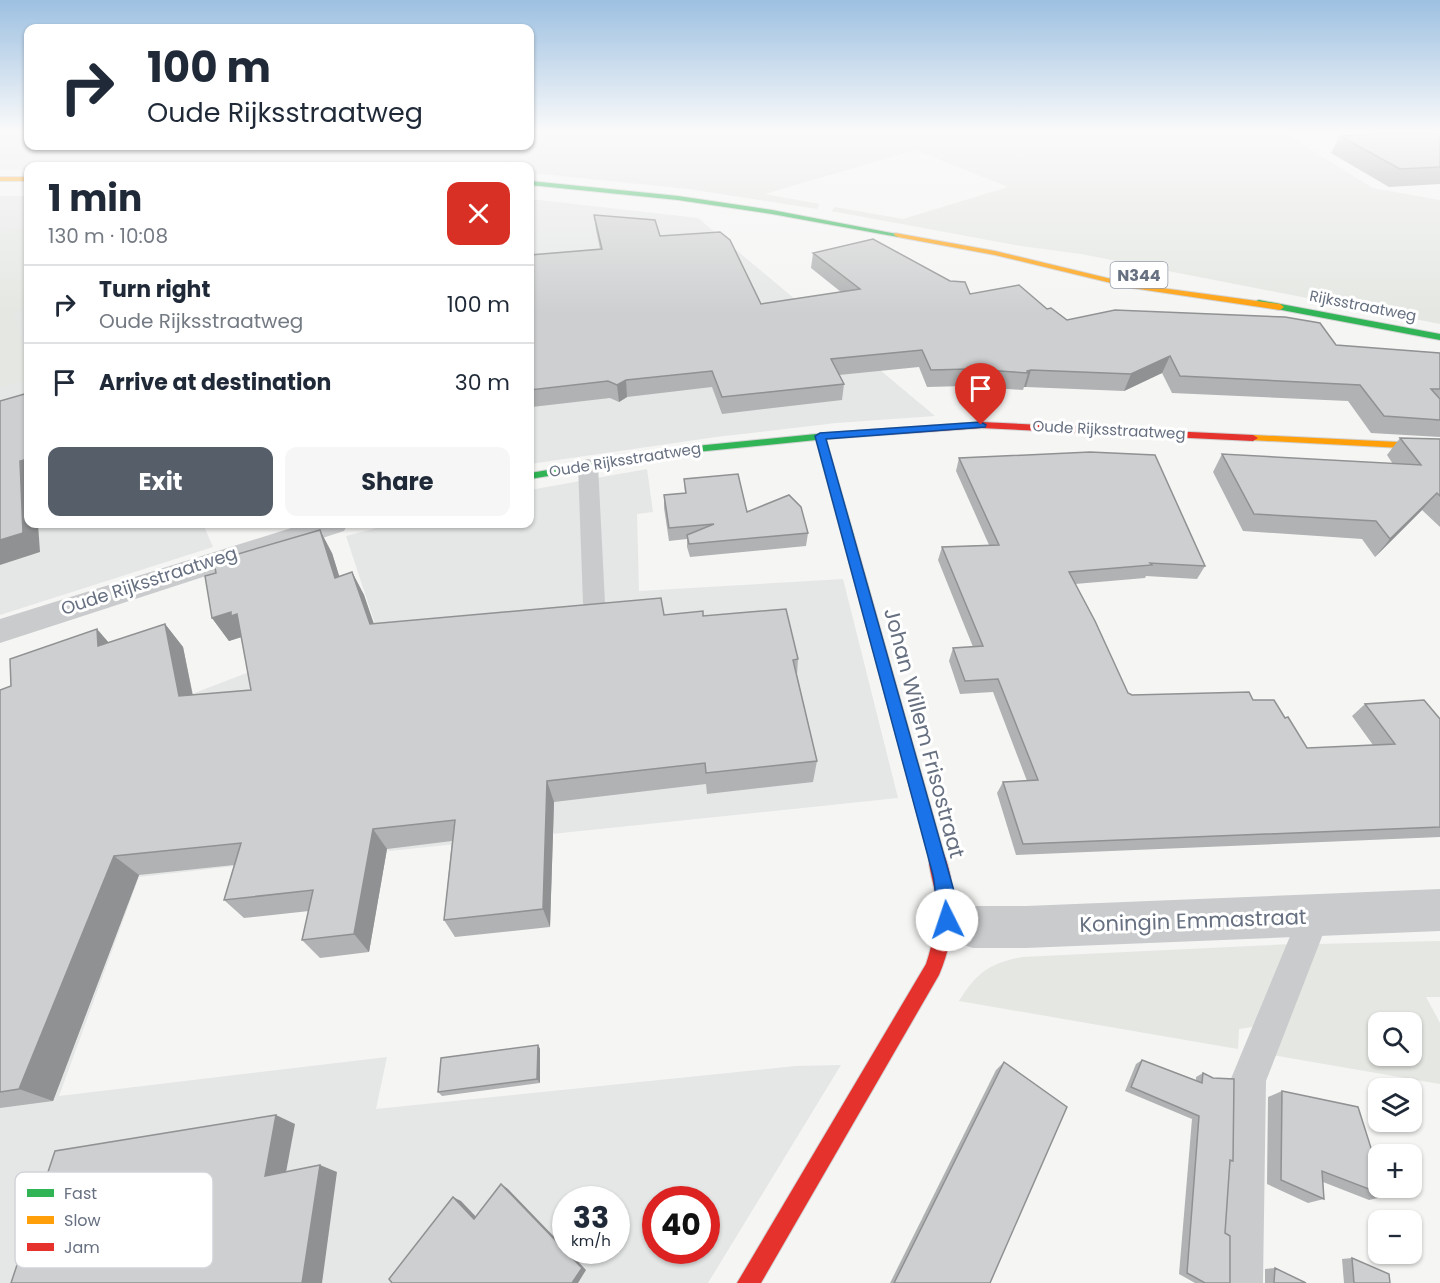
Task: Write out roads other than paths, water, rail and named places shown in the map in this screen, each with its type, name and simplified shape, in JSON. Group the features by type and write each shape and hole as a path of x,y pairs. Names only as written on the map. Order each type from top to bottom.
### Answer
{"street":[{"name":"Rijksstraatweg","path":"635,193 730,206 995,253 1132,286 1280,308 1440,338"},
{"name":"Oude Rijksstraatweg","path":"534,475 686,450 820,436 981,425 1440,447"},
{"name":"Johan Willem Frisostraat","path":"748,1283 933,969 940,955 947,920 942,875 820,436"},
{"name":"Oude Rijksstraatweg","path":"0,631 322,528"},
{"name":"Koningin Emmastraat","path":"947,920 985,928 1440,910"}],"lane":[{"path":"588,465 594,603"},
{"path":"1243,1283 1248,1081 1314,916"}]}
